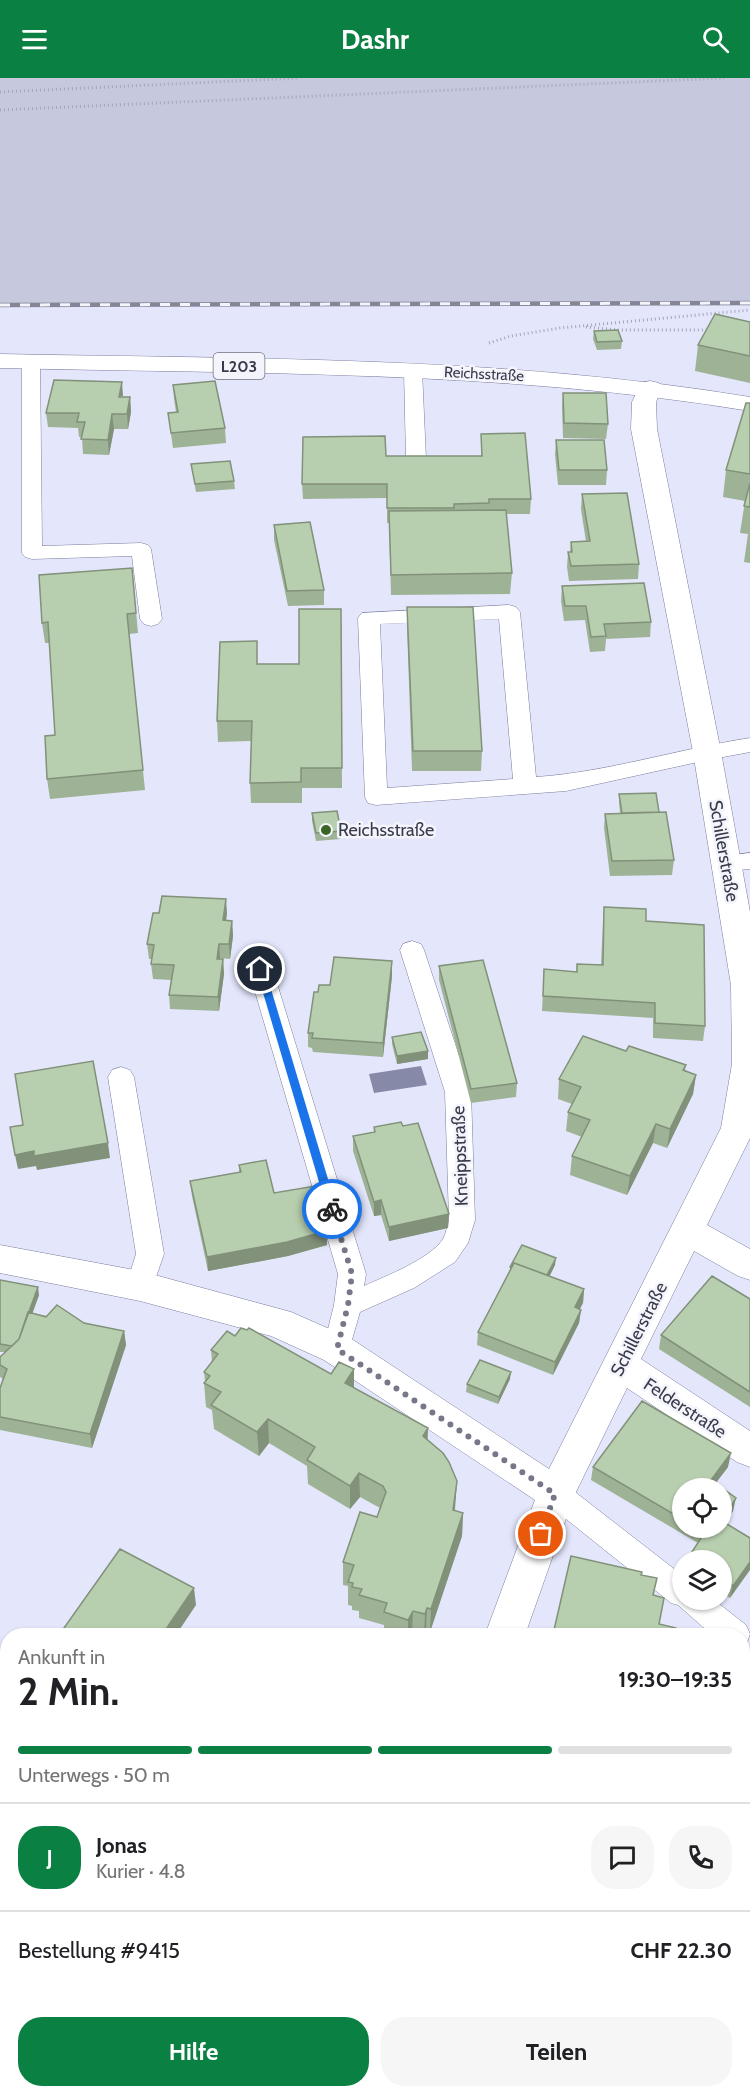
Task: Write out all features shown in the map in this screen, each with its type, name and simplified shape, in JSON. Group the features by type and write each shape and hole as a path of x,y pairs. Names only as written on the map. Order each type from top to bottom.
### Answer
{"street":[{"name":"Reichsstraße","path":"0,361 412,370 556,378 650,388 750,404"},
{"name":"Schillerstraße","path":"507,1628 555,1494 688,1231 744,1130 748,1064 747,985 738,862 707,752 644,429 644,402 650,388"},
{"path":"688,1231 750,1266"},
{"path":"0,1259 140,1286 278,1323 337,1349 555,1494"},
{"name":"Felderstraße","path":"621,1365 750,1451"}],"lane":[{"path":"31,361 32,553 141,549 151,618"},
{"path":"412,370 416,459"},
{"path":"525,786 510,612 369,618 376,797 566,783 707,752 750,746"},
{"name":"Kneippstraße","path":"348,1305 414,1274 452,1248 459,1235 462,1220 458,1092 412,950"},
{"path":"256,954 352,1274 348,1305 337,1349"},
{"path":"121,1077 150,1254 140,1286"},
{"path":"555,1494 672,1585"},
{"path":"704,1610 726,1628"}],"path":[{"path":"0,92 299,78"},
{"path":"0,111 724,78"},
{"path":"477,374 477,357 487,344 511,336 576,327 750,310"},
{"path":"576,327 618,330 717,330"}],"shaded area":[{"path":"0,78 750,78 750,303 0,304"},
{"path":"421,1066 427,1085 374,1093 369,1074"}],"building":[{"path":"715,314 750,322 750,356 698,345"},
{"path":"618,330 622,341 597,342 594,331"},
{"path":"54,380 122,382 119,397 130,397 127,414 112,414 108,440 81,439 85,422 77,422 79,413 46,413"},
{"path":"215,381 225,428 171,433 168,413 178,412 173,385"},
{"path":"563,393 606,393 608,424 564,423"},
{"path":"746,403 750,403 750,474 726,470"},
{"path":"525,433 531,499 489,499 489,503 454,504 454,508 387,508 387,484 302,484 303,437 385,436 386,456 482,456 481,434"},
{"path":"556,440 604,440 607,470 559,470"},
{"path":"230,461 234,481 195,484 191,464"},
{"path":"750,483 750,507 744,506"},
{"path":"627,493 639,564 571,566 568,552 572,552 571,542 590,541 582,494"},
{"path":"506,510 512,573 391,575 389,511"},
{"path":"310,522 324,590 287,591 274,525"},
{"path":"132,568 136,613 127,614 143,770 47,779 45,736 55,735 48,622 42,623 39,575"},
{"path":"644,583 651,622 604,624 606,636 591,637 586,606 565,606 562,586"},
{"path":"407,607 473,607 482,751 413,751"},
{"path":"299,609 341,609 342,768 301,768 301,782 250,783 252,721 217,721 220,642 257,641 257,664 299,664"},
{"path":"656,793 659,812 622,813 619,794"},
{"path":"337,811 341,831 316,833 312,813"},
{"path":"666,812 674,860 612,861 605,814"},
{"path":"162,896 226,899 223,920 232,921 229,944 219,944 217,959 223,959 218,997 169,995 174,965 151,964 154,945 147,944 153,913 159,913"},
{"path":"604,907 646,909 646,921 704,925 705,1026 655,1023 655,1003 543,996 544,969 577,972 577,964 603,965"},
{"path":"334,957 392,961 383,1043 312,1038 313,1033 308,1033 314,992 318,992 319,985 330,985"},
{"path":"483,960 517,1083 471,1089 439,966"},
{"path":"421,1032 428,1051 397,1056 392,1037"},
{"path":"583,1036 626,1051 629,1046 686,1065 683,1070 696,1075 670,1129 656,1124 630,1176 572,1156 590,1120 568,1112 581,1087 559,1079"},
{"path":"93,1061 108,1143 34,1156 34,1151 15,1155 10,1127 23,1125 15,1074"},
{"path":"401,1122 403,1126 418,1123 449,1214 389,1227 381,1200 374,1202 353,1136 375,1132 374,1127"},
{"path":"266,1160 274,1193 315,1186 326,1231 287,1242 207,1257 190,1181 241,1172 239,1165"},
{"path":"522,1245 556,1258 547,1275 514,1263 510,1267"},
{"path":"514,1263 584,1289 575,1307 581,1310 555,1362 478,1332"},
{"path":"712,1276 750,1299 750,1392 661,1335"},
{"path":"0,1280 38,1287 19,1339 12,1346 0,1344"},
{"path":"57,1305 84,1323 124,1331 90,1434 0,1417 0,1388 7,1369 0,1365 0,1357 19,1339 28,1312 46,1317"},
{"path":"241,1328 247,1330 249,1328 331,1374 339,1362 354,1369 345,1383 428,1428 423,1436 443,1453 457,1481 453,1510 463,1513 431,1609 427,1608 425,1614 413,1611 408,1620 384,1612 387,1603 359,1595 362,1589 352,1587 353,1583 348,1582 354,1565 343,1562 360,1512 377,1517 386,1492 383,1486 359,1473 350,1486 307,1460 315,1447 268,1419 257,1432 211,1405 221,1392 204,1383 210,1376 204,1372 218,1354 211,1350 227,1331 235,1336"},
{"path":"480,1360 511,1372 499,1397 467,1384"},
{"path":"642,1401 731,1453 712,1478 672,1478 672,1513 593,1467"},
{"path":"732,1527 750,1538 750,1562 733,1586 732,1550 693,1550 701,1538 732,1538"},
{"path":"120,1549 194,1588 167,1628 64,1628"},
{"path":"571,1556 642,1572 641,1575 657,1578 653,1595 664,1598 659,1624 676,1628 554,1628"}],"railway":[{"path":"0,305 750,303"}],"way so far":[{"path":"332,1209 352,1274 348,1305 337,1349 555,1494 541,1534"}],"place":[{"name":"Reichsstraße","path":"326,830"}],"route":[{"path":"260,969 332,1209"}]}
